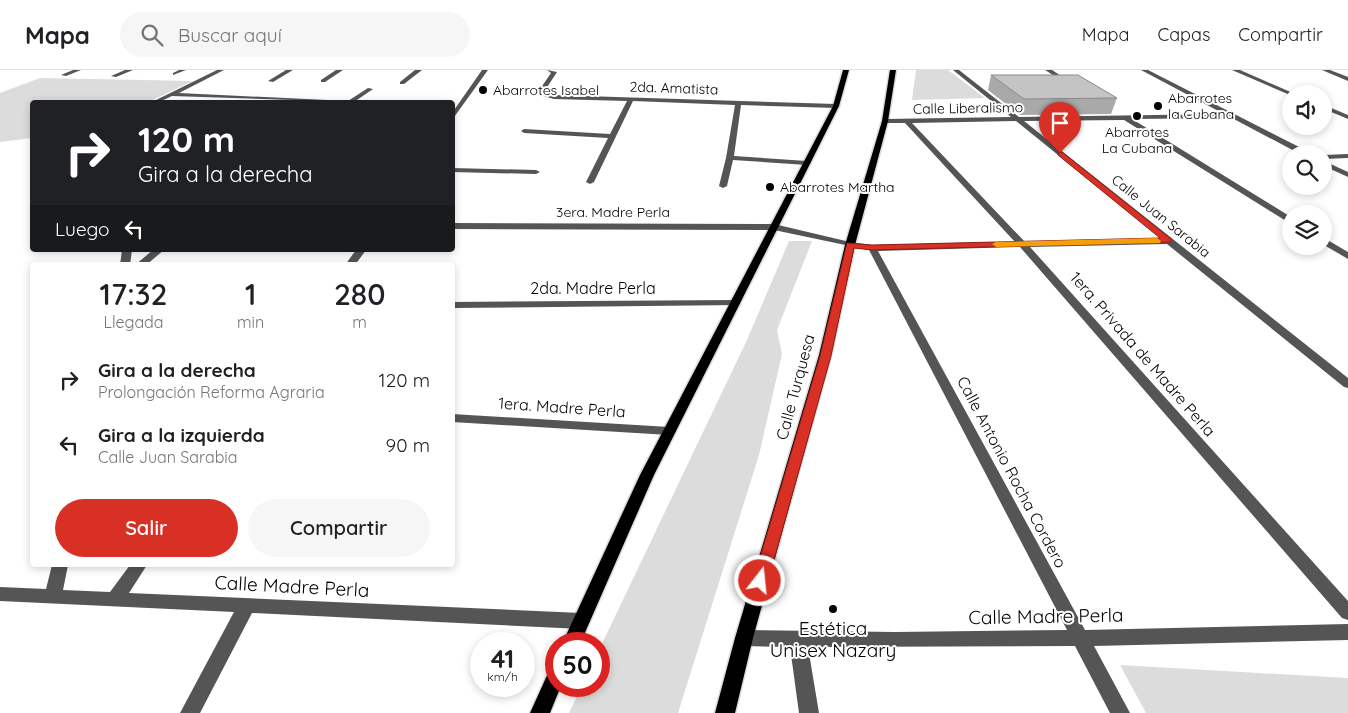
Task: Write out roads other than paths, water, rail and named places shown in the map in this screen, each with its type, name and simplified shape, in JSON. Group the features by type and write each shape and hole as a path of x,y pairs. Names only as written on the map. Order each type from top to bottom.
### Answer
{"main road":[{"path":"576,632 647,475 836,106 846,70"},
{"name":"Calle Turquesa","path":"725,713 744,638 825,356 850,245 885,121 894,70"},
{"path":"540,713 547,697"}],"street":[{"path":"64,75 78,70"},
{"path":"114,76 130,70"},
{"path":"175,74 183,70"},
{"path":"159,100 221,70"},
{"path":"271,80 290,70"},
{"path":"323,81 340,70"},
{"path":"402,83 419,70"},
{"path":"455,114 485,70"},
{"name":"2da. Amatista","path":"550,70 554,72 541,92 545,96 836,106"},
{"name":"Calle Juan Sarabia","path":"956,70 1345,380"},
{"path":"1048,70 1078,89"},
{"path":"1144,70 1288,145"},
{"path":"1235,70 1282,90"},
{"path":"1325,70 1347,78"},
{"path":"354,100 370,89"},
{"path":"171,94 310,100"},
{"path":"250,100 255,97"},
{"path":"590,182 630,99"},
{"path":"722,186 730,158 738,103"},
{"path":"1109,108 1282,215"},
{"path":"1332,111 1348,118"},
{"name":"Calle Liberalismo","path":"885,121 1232,116"},
{"name":"1era. Privada de Madre Perla","path":"907,121 1022,244 1348,613"},
{"path":"524,131 613,136"},
{"path":"1332,157 1348,156"},
{"path":"730,158 807,163"},
{"path":"1332,167 1348,175"},
{"path":"455,170 536,172"},
{"name":"3era. Madre Perla","path":"455,226 774,226 850,245 872,248 1168,240"},
{"path":"1332,246 1348,256"},
{"name":"Calle Antonio Rocha Cordero","path":"872,248 1120,713"},
{"path":"144,262 156,252"},
{"name":"2da. Madre Perla","path":"455,305 735,303"},
{"name":"1era. Madre Perla","path":"455,418 669,431"},
{"path":"53,597 60,567"},
{"path":"114,600 138,567"},
{"name":"Calle Madre Perla","path":"0,594 581,621"},
{"path":"190,713 247,606"},
{"name":"Calle Madre Perla","path":"744,638 1081,638 1348,632"},
{"path":"798,639 809,713"}],"place":[{"name":"Abarrotes Isabel","path":"483,90"},
{"name":"Abarrotes la Cubana","path":"1158,106"},
{"name":"Abarrotes La Cubana","path":"1137,116"},
{"name":"Abarrotes Martha","path":"770,187"},
{"name":"Estética Unisex Nazary","path":"833,609"}]}
